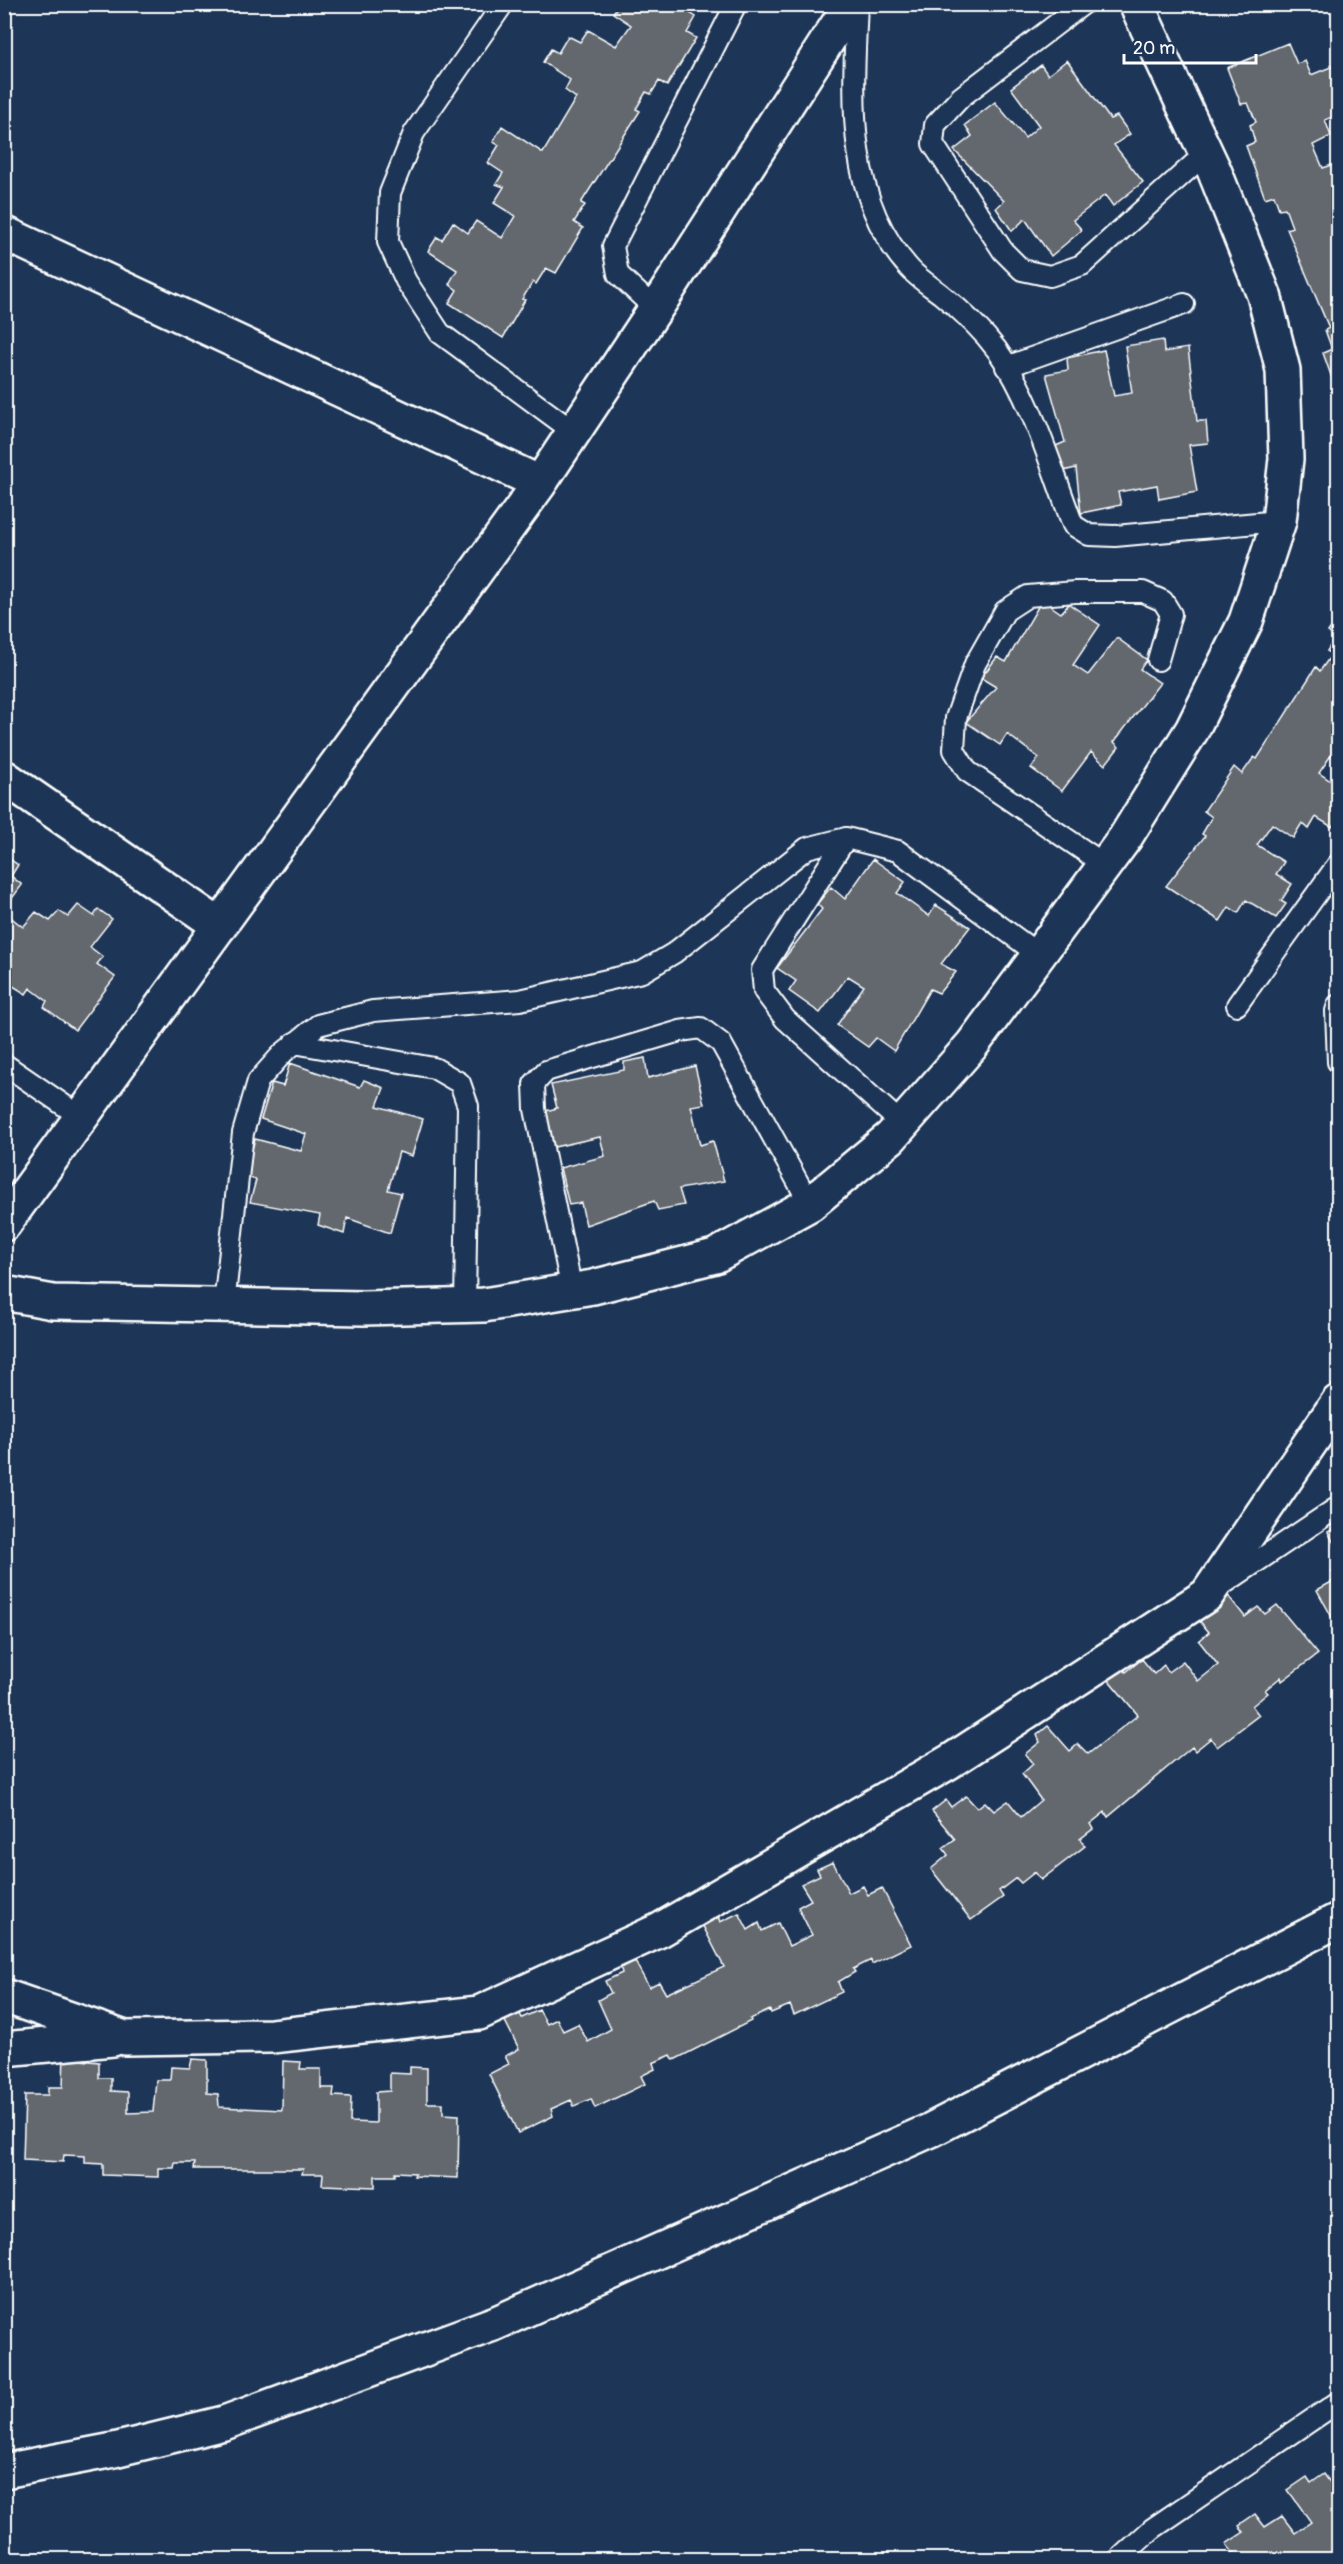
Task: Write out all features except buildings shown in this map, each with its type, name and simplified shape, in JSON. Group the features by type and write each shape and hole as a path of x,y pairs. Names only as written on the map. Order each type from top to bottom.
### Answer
{"street":[{"path":"4,1224 540,483 851,4"},
{"path":"4,1293 53,1302 465,1306 572,1291 715,1256 810,1204 891,1137 972,1045 1105,865 1192,730 1246,621 1279,521 1286,459 1283,370 1264,295 1206,153 1136,4"},
{"path":"4,233 540,483"},
{"path":"4,777 220,926"},
{"path":"4,2049 125,2038 272,2036 479,2013 660,1930 949,1762 1207,1595 1338,1402"},
{"path":"4,2470 114,2450 224,2423 496,2324 932,2130 1338,1920"},
{"path":"4,1996 125,2038"}],"lane":[{"path":"503,4 414,132 390,193 388,242 406,280 440,333 574,432"},
{"path":"655,309 618,274 613,246 736,4"},
{"path":"857,4 853,108 860,168 879,227 910,270 972,322 997,351 1023,397 1073,525 1089,535 1114,536 1279,521"},
{"path":"1083,4 961,97 935,125 933,144 1003,251 1022,270 1050,276 1082,265 1206,153"},
{"path":"1006,367 1184,304"},
{"path":"1105,865 967,771 954,750 956,718 975,663 1005,611 1028,596 1075,592 1143,592 1163,601 1171,614 1158,660"},
{"path":"846,838 762,970 764,991 785,1019 902,1124"},
{"path":"224,1305 243,1133 258,1082 294,1043 318,1025 373,1011 520,1000 642,972 674,953 807,848 846,838 898,851 1039,955"},
{"path":"1237,1005 1338,864"},
{"path":"1338,1005 1336,1022 1338,1062"},
{"path":"572,1291 535,1110 534,1084 546,1071 680,1031 701,1028 721,1042 810,1204"},
{"path":"294,1043 434,1068 460,1083 468,1106 465,1306"},
{"path":"4,1064 81,1117"},
{"path":"1207,1595 1338,1507"},
{"path":"1118,2559 1152,2529 1338,2402"}]}
